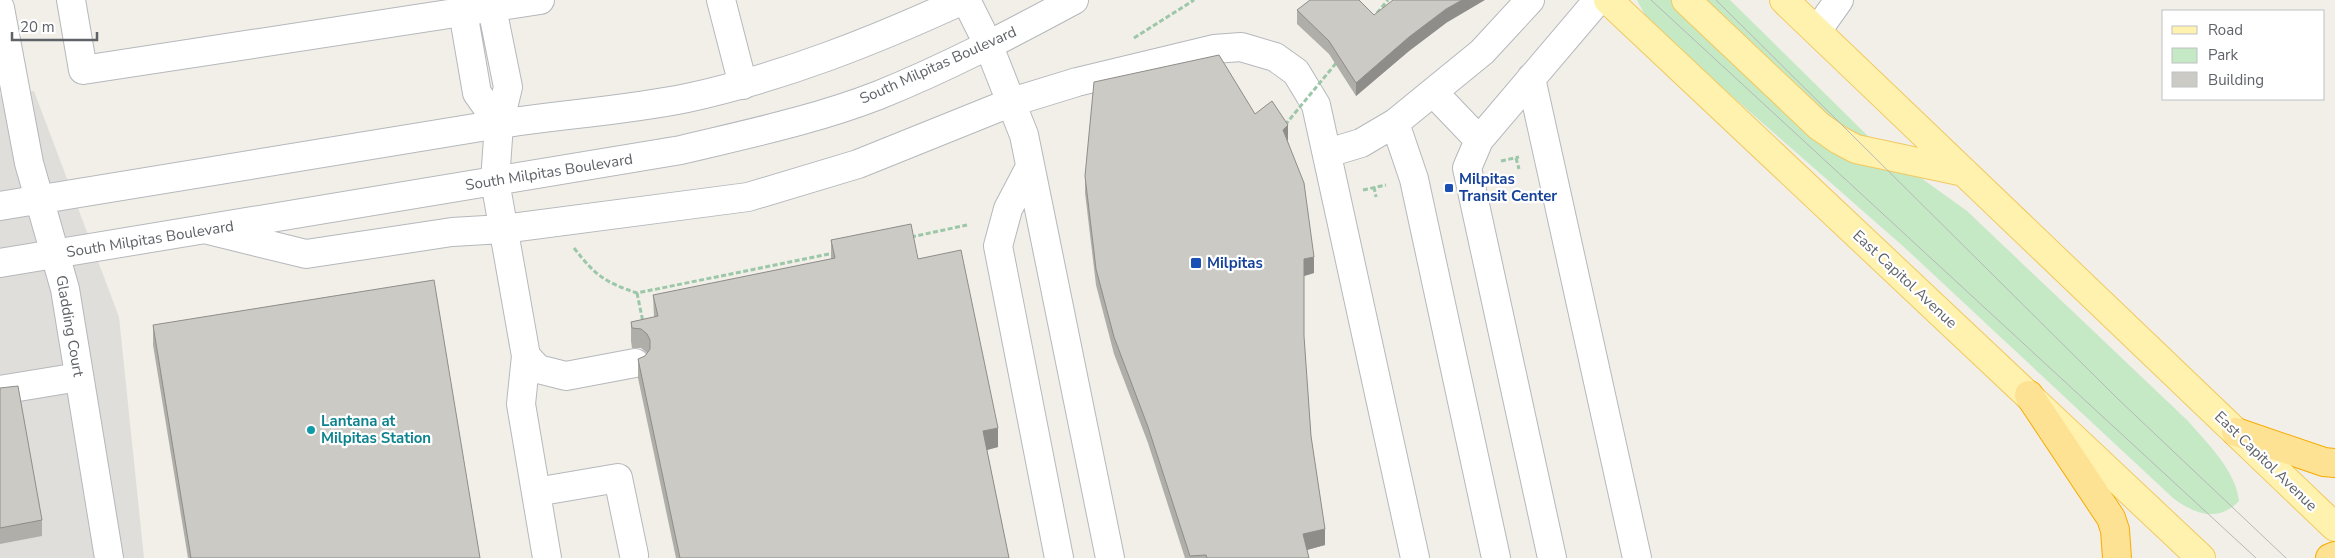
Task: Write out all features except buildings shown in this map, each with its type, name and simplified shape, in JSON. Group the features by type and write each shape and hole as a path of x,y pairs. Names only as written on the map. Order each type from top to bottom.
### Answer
{"highway":[{"path":"2029,395 2111,518 2115,530 2117,558"},
{"path":"2236,432 2324,462 2335,463"},
{"path":"2330,558 2335,556"}],"main road":[{"name":"East Capitol Avenue","path":"1608,0 2201,558"},
{"path":"1686,0 1819,126 1839,140 1856,148 1964,172"},
{"name":"East Capitol Avenue","path":"1784,0 2335,528"}],"street":[{"path":"71,0 83,70 462,6 492,8 540,0"},
{"path":"721,0 743,85"},
{"path":"0,206 499,124 626,108 743,85 845,52 964,0 988,44 1024,135 1110,558"},
{"name":"South Milpitas Boulevard","path":"0,263 681,150 779,127 878,95 988,44 1074,0"},
{"path":"1328,153 1361,143 1396,123 1482,52 1530,0"},
{"path":"1552,558 1466,168 1479,140 1598,0"},
{"path":"1817,31 1839,0"},
{"path":"462,6 477,93 499,124"},
{"name":"Gladding Court","path":"0,8 30,163 65,289 109,558"},
{"path":"492,8 508,87 499,124 495,181 526,356 521,404 547,558"},
{"path":"204,229 306,254 452,232 503,229 748,197 858,164 1012,102 1077,82 1214,49 1241,47 1275,56 1296,72 1316,105 1415,558"},
{"path":"1531,78 1637,558"},
{"path":"1433,92 1479,140"},
{"path":"1396,123 1414,179 1496,558"},
{"path":"1030,167 1008,209 998,246 1059,558"},
{"path":"526,356 538,369 566,376 635,363"},
{"path":"0,390 79,377"},
{"path":"536,492 618,478 634,555"}],"path":[{"path":"1375,15 1388,0"},
{"path":"1280,130 1337,61"},
{"path":"1498,161 1526,156"},
{"path":"1516,158 1519,169"},
{"path":"1358,191 1390,184"},
{"path":"1374,187 1376,196"},
{"path":"908,237 967,225"},
{"path":"570,242 591,269 611,284 637,293 841,251"},
{"path":"637,293 644,329"}],"shaded area":[{"path":"34,91 119,317 144,558 0,558 0,95"}],"green space":[{"path":"1637,0 1730,0 1882,150 1967,211 2188,421 2227,468 2237,490 2239,501 2223,512 2206,514 2189,508 2173,498 1904,247 1660,33 1648,21"}],"tram line":[{"path":"1651,0 2256,558"},
{"path":"1716,0 2118,399 2286,558"}],"place":[{"name":"Milpitas Transit Center","path":"1449,188"},
{"name":"Milpitas","path":"1196,263"},
{"name":"Lantana at Milpitas Station","path":"311,430"}]}
